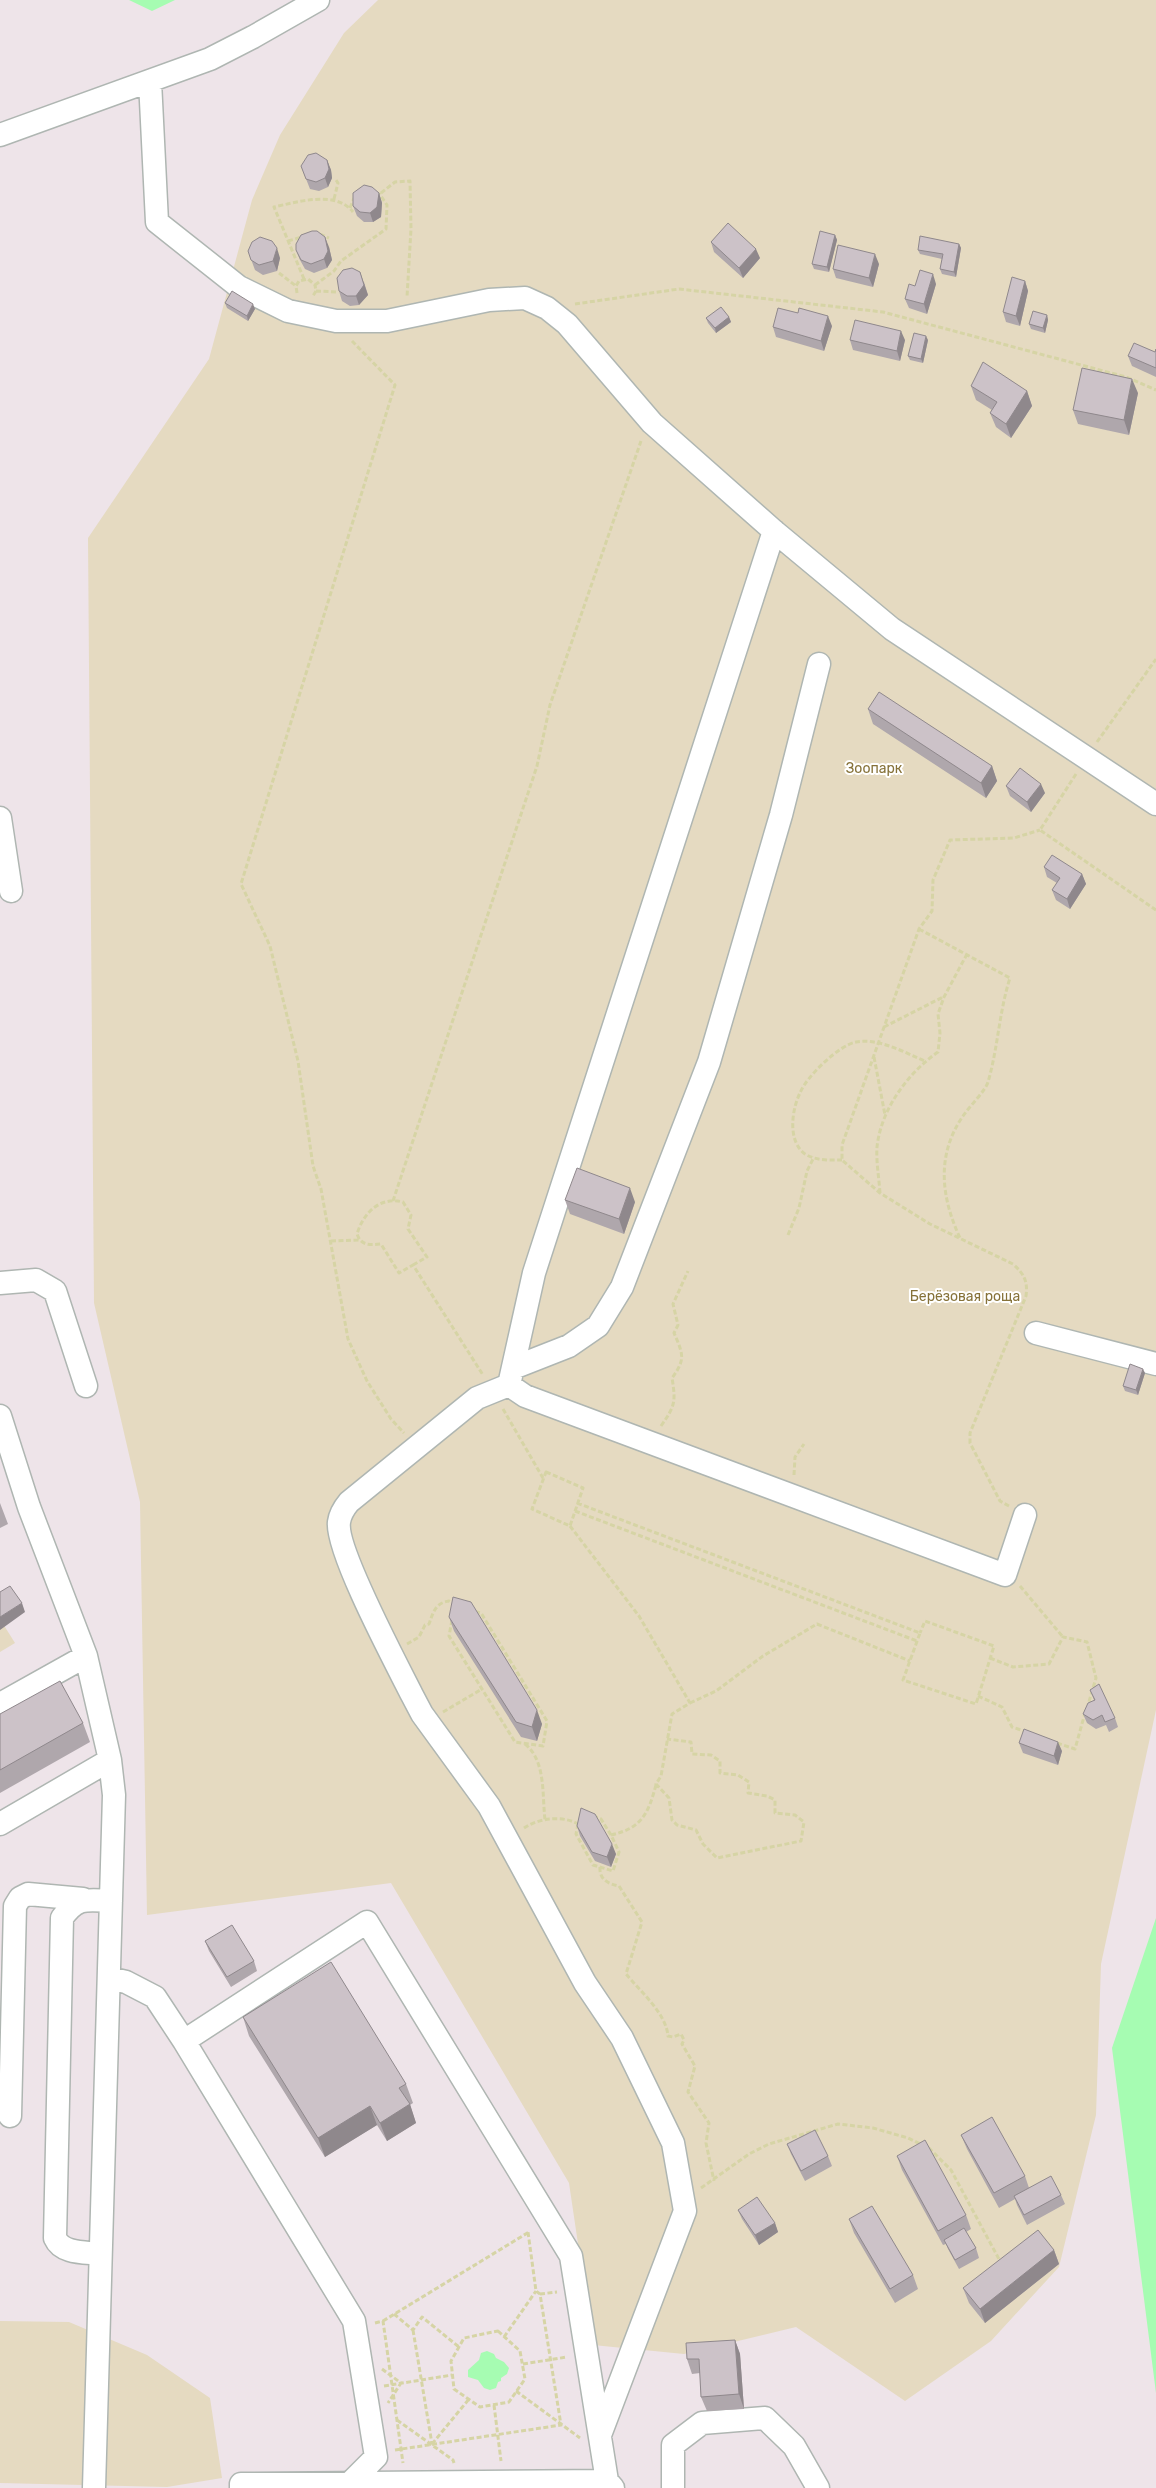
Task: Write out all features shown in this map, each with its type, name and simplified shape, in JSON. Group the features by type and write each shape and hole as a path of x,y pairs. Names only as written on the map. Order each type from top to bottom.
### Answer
{"street":[{"path":"0,135 210,59 318,0"},
{"path":"150,81 156,222 239,287 288,311 330,319 387,321 488,300 525,298 547,308 567,324 649,419 774,531 892,629 1156,804"},
{"path":"504,1381 534,1273 774,531"},
{"path":"601,2444 685,2211 673,2143 622,2038 584,1983 489,1806 428,1721 412,1695 353,1571 340,1537 339,1523 349,1502 476,1398 569,1346 598,1326 622,1287 709,1062 781,815 820,664"},
{"path":"0,818 11,891"},
{"path":"0,1283 36,1280 55,1291 86,1386"},
{"path":"1036,1333 1156,1364"},
{"path":"504,1381 525,1396 1005,1575 1025,1515"},
{"path":"2,1431 86,1656 110,1760 114,1795 94,2488"},
{"path":"0,1704 86,1656"},
{"path":"0,1824 110,1760"},
{"path":"10,2116 15,1906 20,1898 28,1894 111,1901"},
{"path":"82,1899 68,1910 62,1918 55,2238 58,2244 64,2248 100,2254"},
{"path":"184,2041 367,1922 571,2256 608,2486 504,2481 405,2481 351,2485 241,2484 240,2488"},
{"path":"109,1978 126,1982 155,1997 184,2041 354,2325 376,2457 351,2485"},
{"path":"672,2488 673,2445 702,2422 765,2418 794,2446 818,2488"}],"path":[{"path":"334,199 338,183 336,180"},
{"path":"381,193 395,182 410,181 411,229 406,317"},
{"path":"315,285 334,271 341,261 386,229 387,205 381,193 372,190"},
{"path":"350,208 355,197"},
{"path":"307,278 288,241 274,207 298,202 334,199 350,208 353,212"},
{"path":"316,233 329,238"},
{"path":"288,241 309,235"},
{"path":"279,273 296,286"},
{"path":"547,308 679,289 883,312 1126,377 1156,390"},
{"path":"316,291 337,292"},
{"path":"330,319 395,385 241,884 270,946 298,1061 313,1166 321,1189 348,1339 372,1388 391,1419 417,1447"},
{"path":"393,1201 537,766 550,705 649,419"},
{"path":"842,1160 842,1145 919,929 932,911 933,880 950,840 1014,838 1040,830 1086,758 1156,659"},
{"path":"1040,830 1156,910"},
{"path":"919,929 1010,978 1004,998 988,1085 951,1133 946,1160 944,1192 951,1218 961,1239"},
{"path":"880,1193 877,1147 885,1116 904,1086 925,1061 938,1052 940,1033 938,1014 944,997 967,954"},
{"path":"884,1027 944,997"},
{"path":"925,1061 879,1042 853,1042 833,1055 800,1091 794,1110 794,1137 804,1153 814,1158 842,1160 880,1193 930,1224 1013,1264 1023,1273 1028,1286 1026,1296 970,1433 970,1443 1000,1500 1025,1515"},
{"path":"874,1056 885,1116"},
{"path":"788,1235 799,1208 807,1171 814,1158"},
{"path":"330,1241 359,1240 368,1246 381,1244 399,1274 427,1257 408,1228 411,1215 403,1202 386,1201 370,1209 360,1223 357,1234 359,1240"},
{"path":"413,1266 504,1381 544,1478"},
{"path":"650,1443 674,1408 675,1396 672,1378 682,1365 681,1350 674,1333 678,1325 673,1304 688,1271"},
{"path":"793,1496 794,1457 804,1444"},
{"path":"570,1526 583,1488 546,1472 532,1509 570,1526 639,1616 690,1703"},
{"path":"578,1503 920,1633"},
{"path":"575,1510 917,1642"},
{"path":"1007,1569 1063,1638 1088,1642 1096,1678 1074,1749 1048,1740"},
{"path":"392,1654 419,1637 425,1625 429,1624 430,1616 439,1605 453,1602 456,1606"},
{"path":"454,1614 449,1636 515,1742 543,1746 547,1721 481,1613 464,1608"},
{"path":"925,1621 994,1646 976,1704 904,1680 920,1633 925,1621"},
{"path":"611,1835 640,1823 648,1811 656,1784 661,1776 672,1714 716,1691 763,1656 817,1624 910,1661"},
{"path":"990,1658 1013,1667 1049,1664 1063,1638"},
{"path":"428,1721 482,1689"},
{"path":"978,1696 1002,1707 1012,1727 1030,1733"},
{"path":"656,1784 670,1798 672,1820 677,1825 696,1830 703,1844 717,1858 801,1841 804,1822 795,1815 775,1813 776,1800 767,1796 748,1793 749,1782 738,1775 720,1773 720,1761 711,1755 692,1754 692,1742 668,1739"},
{"path":"525,1744 534,1751 540,1766 545,1820"},
{"path":"580,1818 576,1834 593,1865 613,1871 619,1852 601,1819 589,1815"},
{"path":"507,1839 528,1826 545,1820 562,1819 578,1824"},
{"path":"600,1866 602,1877 609,1884 619,1886 642,1922 626,1974 658,2012 668,2028 668,2036 673,2037 681,2034 684,2040 682,2044 695,2066 688,2092 709,2122 706,2143 714,2181"},
{"path":"685,2211 697,2191 714,2181 749,2154 769,2144 838,2124 873,2128 900,2135 929,2148 951,2170 1000,2260"},
{"path":"354,2325 383,2321 549,2220"},
{"path":"528,2232 536,2291 540,2294 561,2425"},
{"path":"504,2337 536,2291"},
{"path":"394,2314 414,2330"},
{"path":"432,2444 414,2330 422,2317 459,2347"},
{"path":"383,2321 405,2481"},
{"path":"498,2331 520,2351 525,2378 508,2402 480,2407 454,2389 451,2361 459,2347 464,2338 498,2331"},
{"path":"523,2364 587,2354"},
{"path":"365,2389 452,2375"},
{"path":"516,2391 561,2425 601,2444"},
{"path":"432,2444 469,2399"},
{"path":"494,2405 504,2481"},
{"path":"396,2420 432,2444"},
{"path":"375,2453 561,2425"}],"green space":[{"path":"378,0 1156,0 1156,1710 1101,1964 1096,2115 1059,2267 991,2341 905,2401 796,2327 684,2354 593,2345 569,2183 391,1883 147,1915 140,1502 94,1303 88,538 209,359 252,200 280,135 344,33"},
{"path":"0,1619 15,1643 0,1652"},
{"path":"0,2321 69,2322 147,2355 210,2398 222,2478 167,2487 0,2483"}],"shaded area":[{"path":"129,0 175,0 152,11"},
{"path":"1156,1918 1156,2393 1112,2048"},
{"path":"487,2351 494,2354 496,2358 504,2362 509,2368 507,2374 498,2382 496,2388 490,2390 484,2388 478,2380 468,2377 468,2370 479,2360 481,2353"}],"building":[{"path":"316,153 327,160 329,169 325,178 316,182 306,179 301,166 308,155"},
{"path":"364,185 372,187 379,193 377,207 370,213 360,212 353,206 353,193"},
{"path":"728,223 756,249 739,268 711,242"},
{"path":"317,231 325,237 328,251 324,259 311,264 301,260 296,250 296,244 301,235"},
{"path":"820,231 835,235 827,267 812,264"},
{"path":"920,236 959,244 954,272 940,269 943,254 918,250"},
{"path":"260,237 272,241 277,248 273,261 259,265 251,260 248,251 252,242"},
{"path":"838,245 875,254 869,278 833,269"},
{"path":"352,268 360,272 364,285 356,296 347,296 339,291 337,278 343,270"},
{"path":"920,270 933,274 924,304 905,299 909,284 915,286"},
{"path":"1012,277 1025,281 1016,316 1003,312"},
{"path":"232,291 253,304 247,316 225,303"},
{"path":"721,307 729,317 715,328 706,318"},
{"path":"778,308 798,313 799,308 828,316 821,341 773,327"},
{"path":"1033,311 1047,315 1043,328 1029,324"},
{"path":"855,320 901,331 897,351 850,340"},
{"path":"914,333 926,336 921,359 908,356"},
{"path":"1134,343 1155,352 1156,349 1156,368 1128,356"},
{"path":"983,362 1027,391 1006,424 990,413 997,402 971,386"},
{"path":"1082,368 1132,379 1124,420 1073,410"},
{"path":"879,692 992,766 981,783 868,709"},
{"path":"1020,768 1041,784 1027,802 1006,786"},
{"path":"1052,855 1082,874 1067,899 1052,890 1060,878 1044,867"},
{"path":"577,1168 630,1188 619,1219 565,1200"},
{"path":"1130,1364 1143,1369 1136,1390 1123,1386"},
{"path":"10,1586 22,1603 0,1617 0,1592"},
{"path":"453,1597 471,1602 537,1710 532,1727 516,1722 449,1617"},
{"path":"60,1681 83,1723 0,1770 0,1714"},
{"path":"1099,1684 1115,1718 1105,1722 1102,1715 1093,1720 1083,1714 1088,1703 1095,1700 1090,1690"},
{"path":"1024,1729 1058,1742 1054,1756 1019,1743"},
{"path":"581,1808 595,1814 612,1844 607,1857 592,1852 577,1826"},
{"path":"232,1925 254,1961 227,1977 205,1941"},
{"path":"331,1962 406,2084 399,2088 410,2104 380,2123 370,2106 318,2138 243,2017"},
{"path":"992,2117 1025,2176 994,2193 961,2135"},
{"path":"815,2130 828,2156 801,2171 787,2144"},
{"path":"925,2140 966,2215 938,2231 897,2156"},
{"path":"1051,2176 1061,2195 1024,2215 1014,2196"},
{"path":"757,2197 775,2223 755,2235 738,2210"},
{"path":"872,2206 913,2275 890,2289 849,2219"},
{"path":"964,2228 976,2248 955,2260 944,2240"},
{"path":"1038,2230 1054,2250 980,2309 963,2288"},
{"path":"735,2340 739,2394 701,2397 699,2359 687,2359 686,2343"}],"park label":[{"name":"Зоопарк","path":"874,768"},
{"name":"Берёзовая роща","path":"965,1296"}]}
